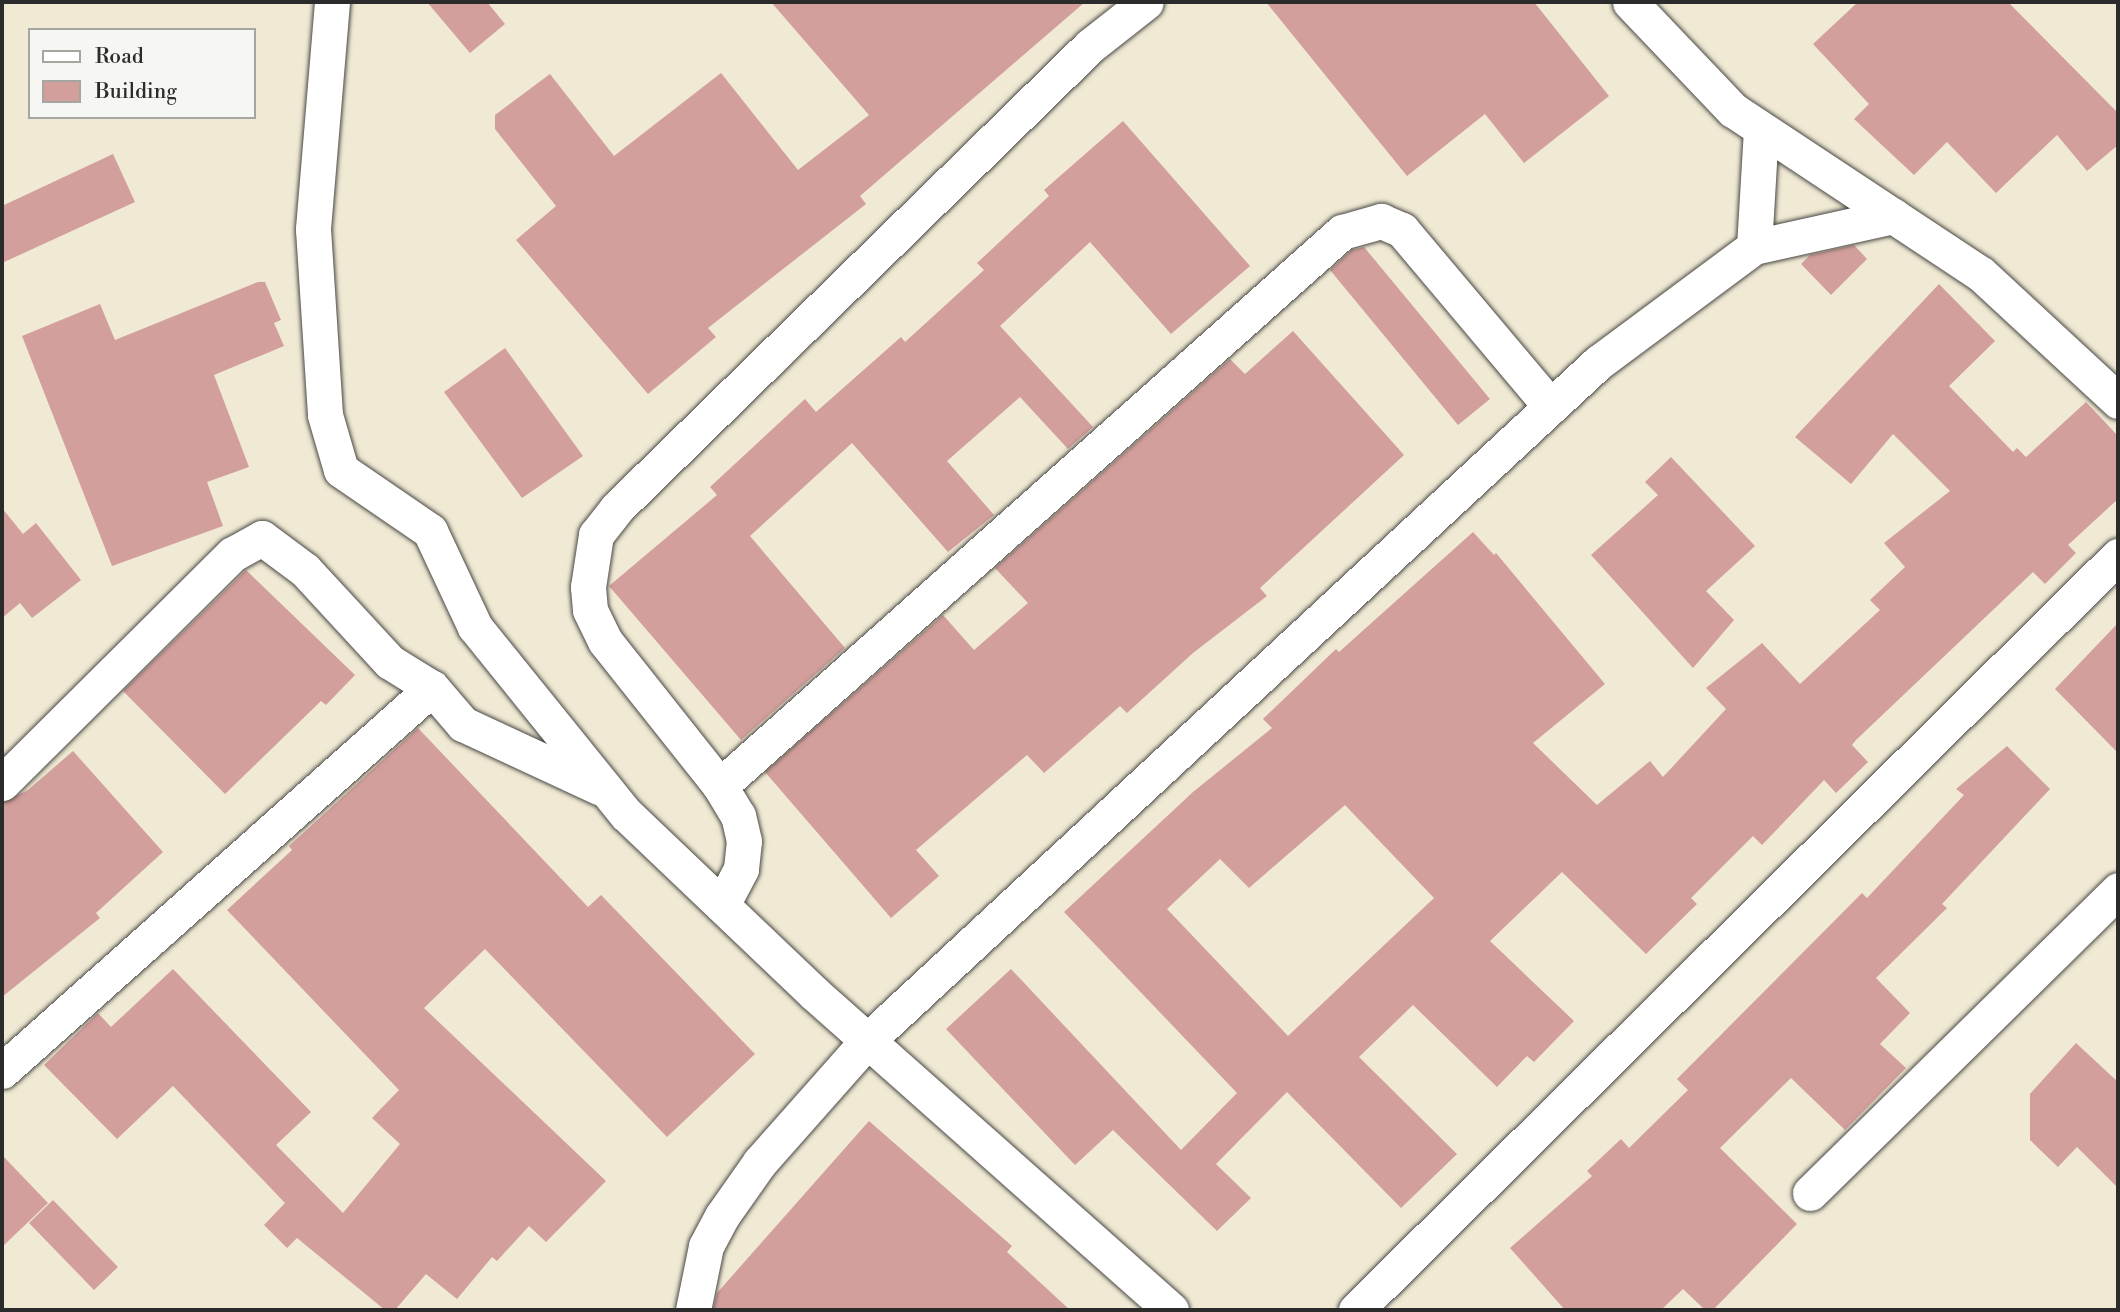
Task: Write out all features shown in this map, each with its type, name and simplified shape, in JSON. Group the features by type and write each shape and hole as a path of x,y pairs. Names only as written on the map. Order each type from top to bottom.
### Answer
{"street":[{"path":"331,2 313,229 325,415 341,470 430,531 475,627 606,790 722,905 868,1040 1171,1310"},
{"path":"722,905 741,869 744,841 738,816 720,786 605,641 590,610 588,587 596,535 617,508 1090,46 1146,2"},
{"path":"1630,2 1676,55 1733,110 1982,274 2118,401"},
{"path":"1754,247 1761,130"},
{"path":"693,1310 706,1246 722,1216 760,1162 868,1040 1551,407 1621,345 1754,247 1894,216"},
{"path":"720,786 1342,232 1381,221 1402,230 1551,407"},
{"path":"2,783 233,554 262,538 304,570 390,662 432,688 463,724 606,790"},
{"path":"1356,1310 2118,556"},
{"path":"2,1071 432,688"},
{"path":"1810,1193 2118,890"}],"building":[{"path":"427,2 487,2 505,24 470,53"},
{"path":"771,2 1085,2 860,196 866,204 708,328 716,337 648,394 516,240 556,206 495,129 495,115 550,74 614,156 721,73 798,170 869,115"},
{"path":"1266,2 1534,2 1609,96 1524,163 1485,114 1407,176"},
{"path":"1858,2 2008,2 2118,113 2118,145 2087,171 2057,135 1996,193 1947,142 1914,175 1854,119 1869,104 1813,44"},
{"path":"1123,121 1250,266 1171,334 1090,242 1000,326 1093,427 1068,449 1020,397 947,461 994,515 948,552 852,443 750,536 845,648 741,740 609,586 717,495 710,487 805,399 816,412 901,337 905,342 984,270 977,263 1049,196 1044,190"},
{"path":"113,154 135,202 2,263 2,206"},
{"path":"1854,245 1867,259 1831,295 1801,264 1810,255"},
{"path":"1364,247 1490,399 1458,425 1330,270 1352,250"},
{"path":"258,282 265,282 281,320 274,323 284,346 214,375 249,467 207,482 223,526 112,566 22,336 100,304 115,340"},
{"path":"1939,284 1995,341 1949,386 2013,452 2017,448 2026,457 2086,402 2118,436 2118,499 2068,545 2076,553 2045,584 2033,572 1856,740 1852,745 1868,762 1836,793 1824,780 1762,845 1753,836 1691,898 1697,904 1646,954 1562,872 1490,941 1574,1021 1534,1062 1527,1056 1497,1087 1413,1005 1359,1057 1457,1154 1401,1208 1287,1092 1216,1164 1251,1198 1217,1231 1113,1130 1075,1165 946,1029 1011,969 1181,1150 1237,1093 1064,912 1193,792 1272,728 1263,719 1336,649 1339,652 1473,532 1494,555 1496,553 1605,684 1533,743 1597,805 1650,761 1663,777 1726,709 1706,688 1762,643 1800,684 1880,610 1870,600 1905,567 1884,543 1950,491 1893,434 1851,484 1795,437","holes":["1345,805 1434,898 1288,1036 1167,909 1220,859 1249,888"]},
{"path":"1293,331 1404,455 1260,588 1267,596 1193,653 1127,713 1120,706 1044,773 1027,755 916,850 939,876 891,918 765,772 943,615 974,650 1028,603 995,568 1230,359 1245,374"},
{"path":"505,348 583,456 522,498 444,392"},
{"path":"1671,457 1755,546 1706,591 1734,620 1693,668 1591,555 1658,495 1645,482"},
{"path":"2,508 23,534 36,523 81,580 32,618 20,603 2,618"},
{"path":"246,570 355,675 326,705 321,701 225,794 123,691"},
{"path":"2118,623 2118,753 2055,689"},
{"path":"418,728 588,907 601,895 755,1054 667,1137 485,949 424,1008 606,1181 546,1242 529,1226 497,1261 492,1257 457,1299 426,1274 395,1310 385,1310 297,1238 287,1248 264,1225 285,1203 173,1086 117,1139 44,1065 98,1013 111,1027 173,969 311,1112 276,1145 343,1213 400,1144 372,1118 399,1090 227,910 292,850 289,846"},
{"path":"2007,746 2050,789 1942,904 1947,908 1876,978 1910,1013 1880,1044 1906,1068 1845,1130 1791,1078 1720,1148 1797,1224 1713,1310 1705,1310 1683,1289 1661,1310 1565,1310 1510,1248 1592,1176 1587,1171 1621,1139 1629,1148 1688,1090 1677,1079 1862,893 1867,898 1964,795 1956,789"},
{"path":"73,751 163,852 96,913 100,918 2,997 2,803 28,790"},
{"path":"2076,1043 2118,1082 2118,1188 2077,1147 2058,1167 2030,1140 2030,1094"},
{"path":"869,1121 1012,1246 1007,1252 1070,1310 713,1310 717,1293"},
{"path":"2,1155 48,1203 2,1247"},
{"path":"53,1200 118,1267 94,1290 29,1223"}]}
